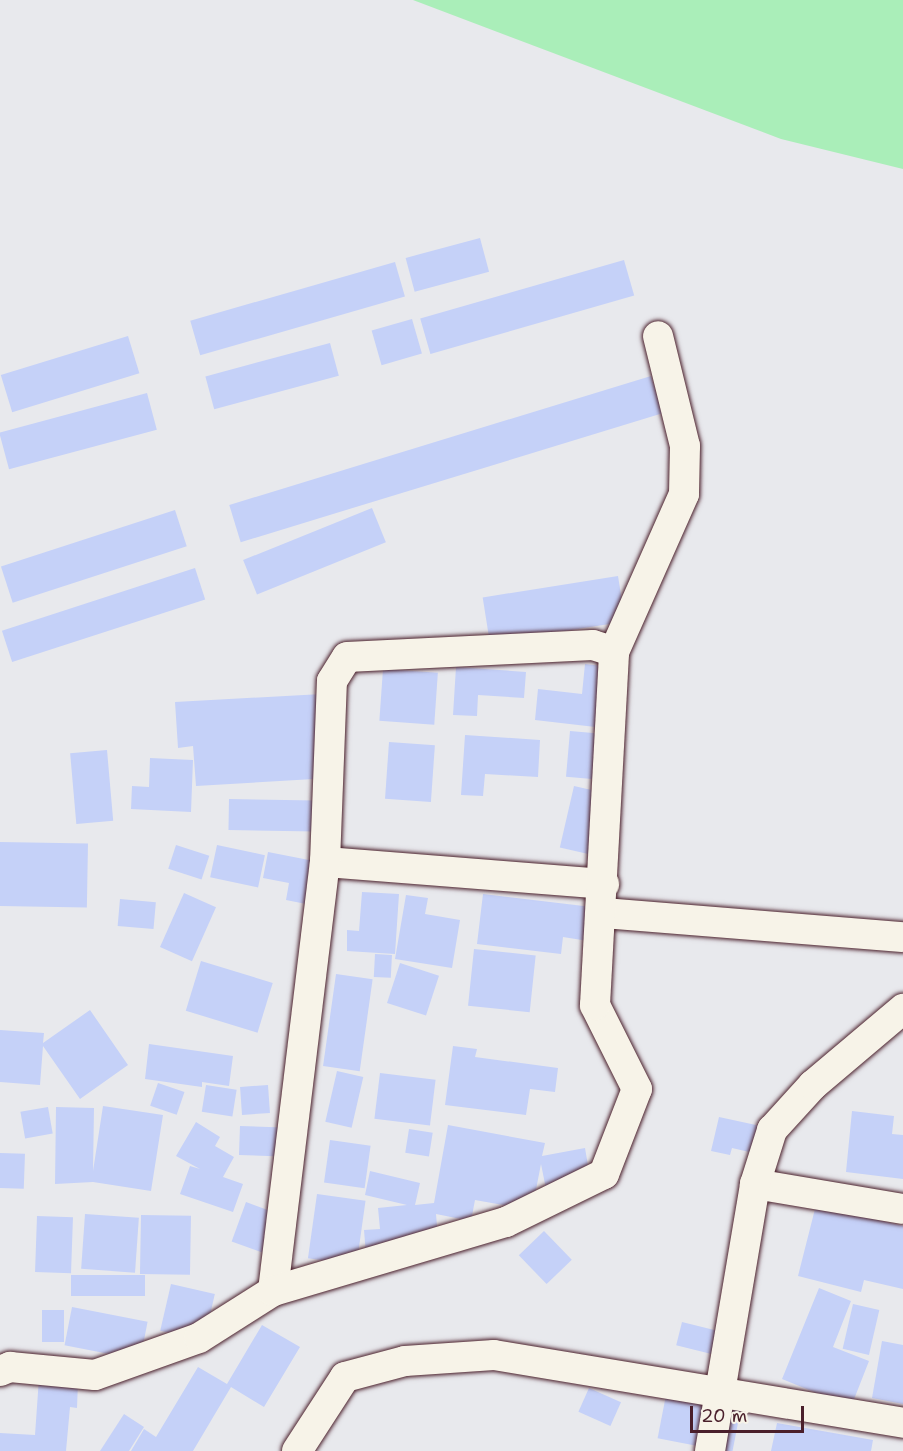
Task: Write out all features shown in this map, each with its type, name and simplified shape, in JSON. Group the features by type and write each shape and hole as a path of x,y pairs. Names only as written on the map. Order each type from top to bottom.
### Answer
{"street":[{"path":"0,1371 10,1367 95,1375 199,1338 273,1291 506,1222 604,1174 638,1089 595,1005 603,898 614,652 684,494 686,446 658,336"},
{"path":"273,1291 326,862 332,681 347,657 593,645 614,652"},
{"path":"326,862 903,937"},
{"path":"710,1451 755,1184 772,1130 813,1085 903,1009"},
{"path":"755,1184 903,1209"},
{"path":"297,1451 345,1377 405,1361 494,1355 903,1423"}],"green space":[{"path":"413,0 903,0 903,169 781,139"}],"building":[{"path":"480,238 489,272 415,292 406,258"},
{"path":"624,260 634,296 430,354 420,318"},
{"path":"395,262 405,297 200,355 190,321"},
{"path":"412,319 422,354 382,365 372,331"},
{"path":"128,336 139,373 12,412 1,375"},
{"path":"330,343 339,376 214,409 205,376"},
{"path":"651,376 662,413 241,542 229,505"},
{"path":"147,393 157,430 9,469 0,432"},
{"path":"372,508 386,542 257,594 243,560"},
{"path":"175,510 187,546 13,603 1,567"},
{"path":"195,568 205,599 12,662 2,631"},
{"path":"618,576 625,621 490,643 483,597"},
{"path":"585,664 611,667 604,728 535,720 538,689 582,694"},
{"path":"456,667 526,672 524,698 478,695 477,716 453,715"},
{"path":"383,669 438,673 434,725 379,721"},
{"path":"322,694 331,778 196,786 193,746 178,748 175,702"},
{"path":"570,731 602,734 598,780 566,777"},
{"path":"465,735 540,740 538,777 485,774 483,796 461,795"},
{"path":"389,742 435,745 431,802 385,799"},
{"path":"107,750 113,821 76,824 70,753"},
{"path":"150,758 193,760 191,812 131,809 132,786 149,787"},
{"path":"574,786 610,794 596,856 560,847"},
{"path":"229,799 331,801 330,832 228,830"},
{"path":"0,842 88,844 87,908 0,906"},
{"path":"176,845 209,856 202,880 168,869"},
{"path":"217,845 265,855 258,887 210,877"},
{"path":"268,852 314,861 306,904 286,900 289,883 263,878"},
{"path":"362,892 399,894 395,954 347,951 347,930 359,931"},
{"path":"184,893 216,907 192,961 160,947"},
{"path":"483,894 592,907 588,941 563,937 561,954 477,944"},
{"path":"406,895 428,898 425,914 460,920 452,968 395,959"},
{"path":"120,899 156,902 154,929 118,926"},
{"path":"474,949 536,955 530,1012 468,1006"},
{"path":"375,954 392,955 391,978 374,977"},
{"path":"201,961 273,983 258,1033 186,1011"},
{"path":"400,963 439,976 426,1016 387,1003"},
{"path":"336,974 373,979 360,1071 323,1066"},
{"path":"90,1010 128,1065 80,1099 43,1046 40,1085 0,1082 0,1030 44,1033 43,1043"},
{"path":"149,1044 233,1056 229,1086 202,1082 202,1087 145,1079"},
{"path":"453,1046 477,1049 475,1057 558,1068 555,1092 530,1089 526,1115 445,1105"},
{"path":"337,1071 363,1077 352,1128 325,1122"},
{"path":"380,1073 436,1080 430,1125 374,1119"},
{"path":"158,1083 184,1092 177,1115 150,1106"},
{"path":"206,1085 237,1090 232,1117 202,1112"},
{"path":"268,1085 270,1113 242,1115 240,1087"},
{"path":"103,1106 163,1115 151,1191 93,1182 55,1184 56,1107 94,1108 93,1171"},
{"path":"48,1107 53,1134 25,1138 20,1112"},
{"path":"852,1111 894,1116 892,1134 903,1135 903,1179 846,1172"},
{"path":"719,1117 765,1127 758,1154 732,1148 730,1155 711,1151"},
{"path":"196,1122 220,1137 215,1146 234,1157 223,1177 243,1184 233,1212 180,1194 190,1166 200,1169 176,1156"},
{"path":"448,1125 545,1143 542,1156 585,1148 592,1189 546,1189 541,1164 532,1210 475,1200 471,1221 436,1214 439,1249 366,1255 364,1230 380,1229 378,1208 407,1205 365,1195 370,1171 420,1183 415,1205 434,1203"},
{"path":"240,1126 297,1128 296,1157 239,1155"},
{"path":"409,1129 433,1133 429,1156 405,1153"},
{"path":"330,1140 371,1146 365,1188 324,1183"},
{"path":"0,1153 25,1154 24,1189 0,1188"},
{"path":"317,1194 366,1201 356,1265 308,1258"},
{"path":"246,1202 288,1217 274,1257 232,1241"},
{"path":"816,1205 903,1226 903,1289 864,1280 861,1292 798,1276"},
{"path":"85,1214 139,1218 135,1273 81,1269"},
{"path":"141,1215 191,1216 190,1275 140,1274"},
{"path":"37,1216 73,1217 71,1273 35,1272"},
{"path":"544,1231 572,1260 547,1284 519,1255"},
{"path":"71,1275 145,1275 145,1296 71,1296"},
{"path":"171,1284 215,1294 204,1341 160,1331"},
{"path":"819,1288 851,1301 833,1347 869,1361 851,1407 782,1379"},
{"path":"853,1304 879,1310 869,1355 843,1349"},
{"path":"72,1307 148,1322 140,1360 65,1345"},
{"path":"42,1310 64,1310 64,1342 42,1342"},
{"path":"682,1322 738,1336 732,1359 676,1345"},
{"path":"262,1325 300,1347 264,1407 231,1387 193,1451 131,1451 144,1429 156,1437 198,1367 227,1384"},
{"path":"882,1341 903,1345 903,1404 872,1398"},
{"path":"39,1378 78,1381 77,1408 70,1407 66,1451 0,1451 0,1433 35,1435"},
{"path":"589,1388 621,1402 610,1426 578,1412"},
{"path":"666,1395 741,1410 733,1451 658,1438"},
{"path":"124,1414 144,1427 129,1451 100,1451"},
{"path":"777,1423 873,1440 871,1451 771,1451"}]}
